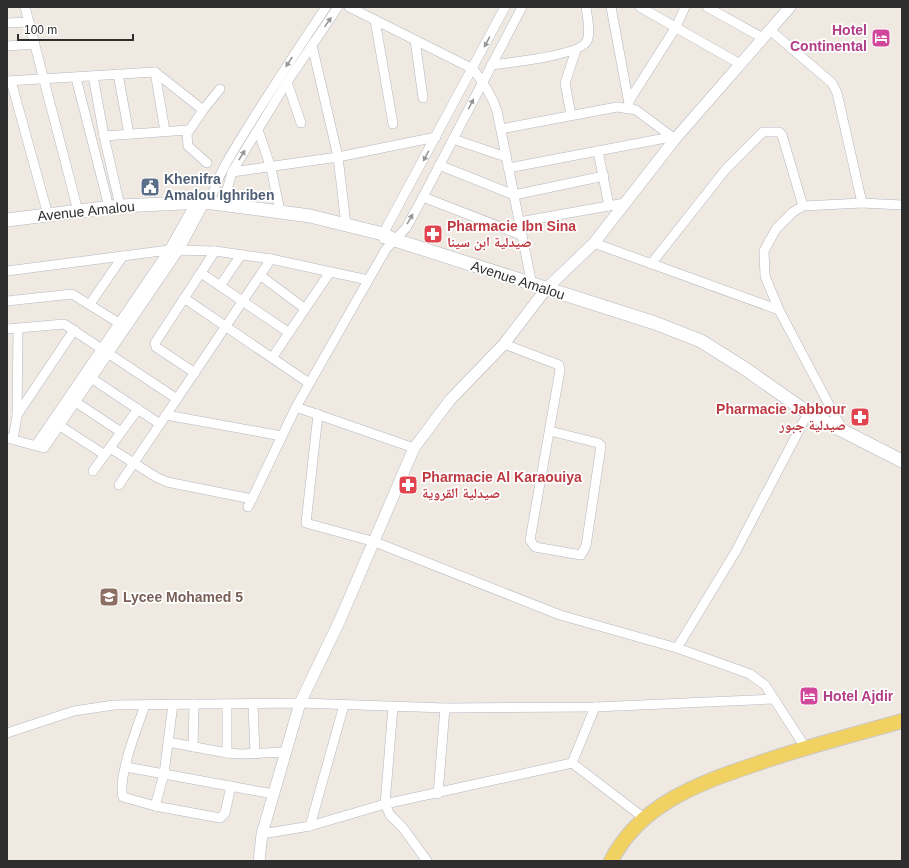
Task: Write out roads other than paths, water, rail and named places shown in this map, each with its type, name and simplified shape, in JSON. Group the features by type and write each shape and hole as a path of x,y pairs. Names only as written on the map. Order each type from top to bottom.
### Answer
{"main road":[{"name":"Avenue Amalou","path":"7,220 114,206 204,202 310,216 383,234 390,244 546,289 655,323 701,341 744,368 808,413 842,429 902,461"},
{"path":"611,861 628,834 644,818 668,801 700,784 805,747 902,721"}],"street":[{"path":"25,7 78,210"},
{"path":"18,329 17,416 10,439 36,445 56,423 105,352 179,250 230,157 279,77 326,7"},
{"path":"223,204 232,172 287,82 338,7"},
{"path":"349,7 473,69 482,81 493,100 501,129 532,285"},
{"path":"383,234 505,7"},
{"path":"56,423 107,452 167,482 250,503 309,383 390,244 406,228 522,7"},
{"path":"491,65 576,50 587,41 586,7"},
{"path":"611,7 629,104 673,138"},
{"path":"640,7 740,64"},
{"path":"501,129 629,104 676,27 685,7"},
{"path":"707,7 767,34 832,83 837,93 862,203"},
{"path":"259,861 262,834 300,703 340,620 375,542 414,448 450,400 504,344 546,289 594,243 673,138 790,7"},
{"path":"375,20 393,124"},
{"path":"7,23 29,22"},
{"path":"415,40 423,98"},
{"path":"7,46 35,44"},
{"path":"312,45 338,156 346,225"},
{"path":"571,115 565,83 576,50"},
{"path":"155,72 165,131"},
{"path":"48,215 9,81 155,72 203,110"},
{"path":"118,74 129,134"},
{"path":"93,76 104,136 114,206"},
{"path":"76,78 114,206"},
{"path":"287,82 301,123"},
{"path":"207,164 188,146 187,134 188,130 220,89"},
{"path":"104,136 188,130"},
{"path":"258,130 271,168 280,211"},
{"path":"651,264 726,169 763,132 779,132 782,135 803,206"},
{"path":"232,172 271,168 436,137"},
{"path":"508,168 673,138"},
{"path":"453,139 506,157"},
{"path":"598,151 610,206"},
{"path":"439,165 514,195 604,176"},
{"path":"423,197 521,235"},
{"path":"72,399 91,378 119,323 204,202"},
{"path":"519,222 625,203"},
{"path":"842,429 779,310 765,276 764,251 776,229 792,212 803,206 862,203 902,205"},
{"path":"594,243 779,310"},
{"path":"7,271 169,250 179,250 215,251 272,259 368,280"},
{"path":"195,373 156,347 155,343 215,251"},
{"path":"220,286 240,255"},
{"path":"90,304 123,256"},
{"path":"118,485 272,259"},
{"path":"272,358 304,308 330,272"},
{"path":"201,273 288,332"},
{"path":"261,276 304,308"},
{"path":"7,301 66,293 77,296 119,323"},
{"path":"184,298 309,383"},
{"path":"7,329 18,329 61,323 74,330 177,399"},
{"path":"17,416 74,330"},
{"path":"504,344 559,365 560,370 530,543 535,547 576,556 582,555 586,546 601,446 598,443 550,431"},
{"path":"91,378 160,424"},
{"path":"72,399 121,432"},
{"path":"296,407 414,448"},
{"path":"93,471 138,409"},
{"path":"677,648 736,551 808,413"},
{"path":"318,414 306,523 375,542 560,615 677,648 750,674 765,685 805,747"},
{"path":"166,415 282,436"},
{"path":"7,733 74,711 114,705 300,703 445,708 594,707 773,699"},
{"path":"155,806 164,774 173,704"},
{"path":"193,747 194,704"},
{"path":"227,704 227,753"},
{"path":"253,704 255,754"},
{"path":"145,705 126,767 122,792 123,797 155,806 220,818 225,813 231,786"},
{"path":"310,826 344,705"},
{"path":"393,706 385,804 390,815 403,828 427,861"},
{"path":"572,763 594,707"},
{"path":"438,794 445,708"},
{"path":"168,742 227,753 255,754 285,752"},
{"path":"262,834 310,826 385,804 438,794 572,763"},
{"path":"572,763 644,818"},
{"path":"126,767 273,794"}],"place":[{"name":"Hotel Continental","path":"881,38"},
{"name":"Khenifra Amalou Ighriben","path":"150,187"},
{"name":"Pharmacie Ibn Sina صيدلية ابن سينا","path":"433,234"},
{"name":"Pharmacie Jabbour صيدلية جبور","path":"860,417"},
{"name":"Pharmacie Al Karaouiya صيدلية القروية","path":"408,485"},
{"name":"Lycee Mohamed 5","path":"109,597"},
{"name":"Hotel Ajdir","path":"809,696"}]}
